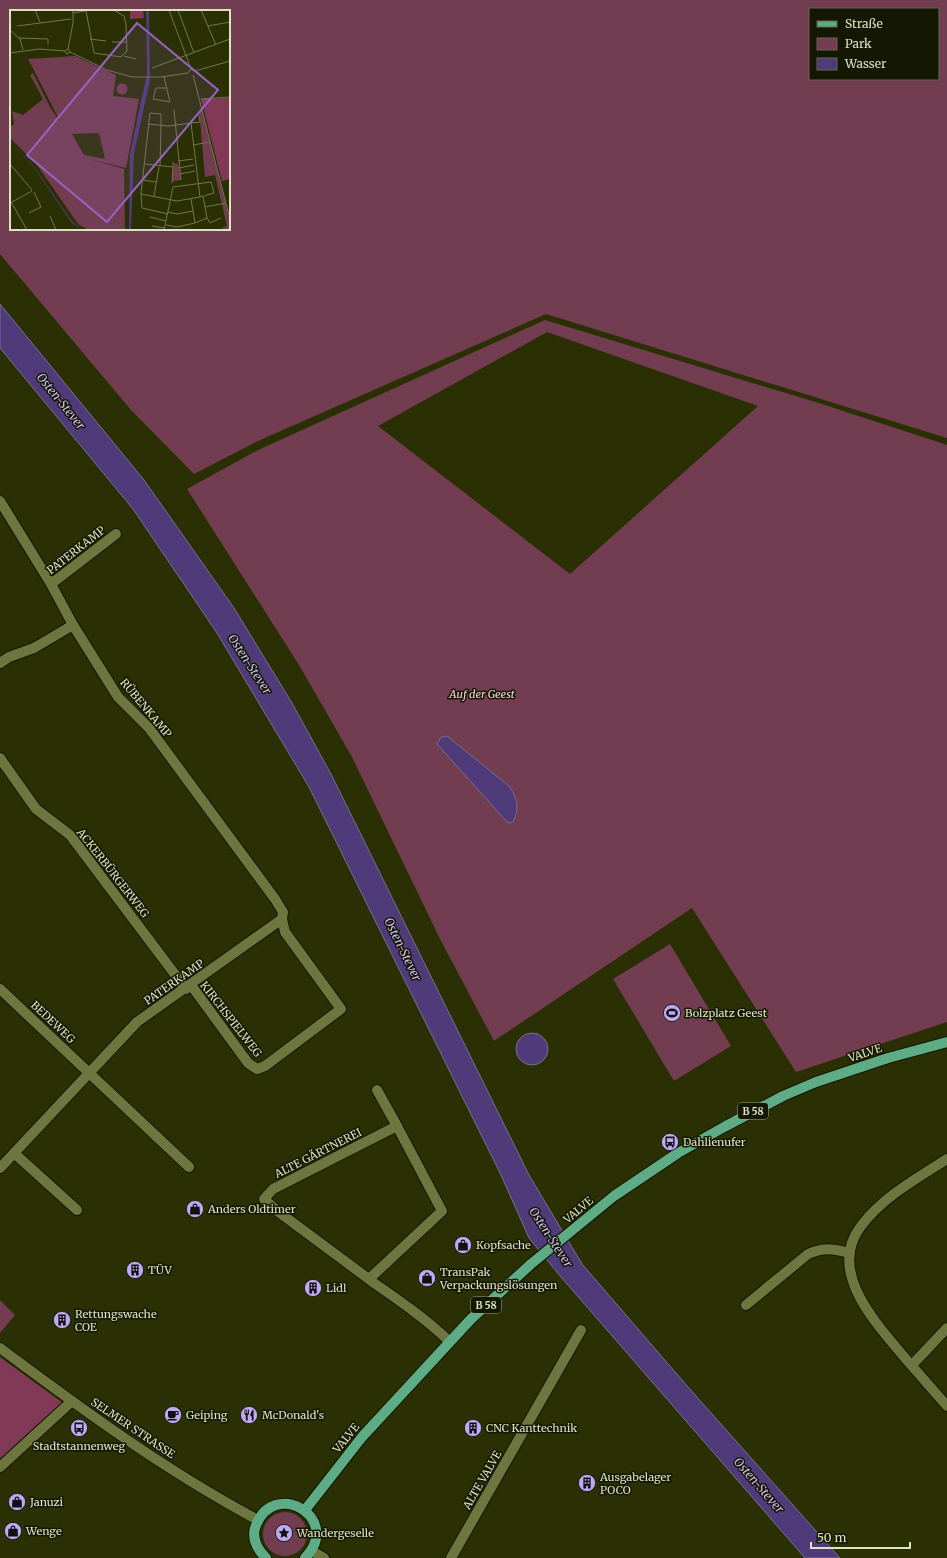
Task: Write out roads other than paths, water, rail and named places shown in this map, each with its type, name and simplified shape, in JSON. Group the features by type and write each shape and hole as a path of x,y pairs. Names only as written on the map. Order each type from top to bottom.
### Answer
{"main road":[{"name":"VALVE","path":"305,1510 362,1437 470,1319 531,1264 614,1196 678,1153 783,1096 816,1082 888,1058 947,1042"},
{"path":"266,1558 260,1553 255,1542 254,1531 258,1520 267,1510 279,1504 292,1504 305,1510 312,1518 316,1529 316,1540 308,1554"}],"street":[{"name":"RÜBENKAMP","path":"0,502 51,584 73,625 118,697 148,728 275,899 283,912 282,919"},
{"name":"PATERKAMP","path":"51,584 116,534"},
{"path":"0,663 9,657 34,648 73,625"},
{"name":"ACKERBÜRGERWEG","path":"0,758 36,809 70,835 188,987"},
{"name":"PATERKAMP","path":"0,1168 137,1022 282,919"},
{"name":"KIRCHSPIELWEG","path":"188,987 248,1063 257,1069 266,1066 341,1009 285,932 282,919"},
{"name":"BEDEWEG","path":"0,989 89,1073"},
{"path":"89,1073 189,1167"},
{"path":"369,1279 442,1211 377,1090"},
{"name":"ALTE GÄRTNEREI","path":"397,1126 273,1189 264,1199 276,1210 437,1330 449,1341"},
{"path":"14,1153 77,1210"},
{"path":"947,1159 909,1183 872,1214 861,1226 853,1240 850,1253 851,1274 854,1286 862,1302 878,1325 947,1406"},
{"path":"746,1305 808,1254 820,1249 833,1249 850,1253"},
{"path":"912,1365 947,1328"},
{"name":"ALTE VALVE","path":"451,1558 581,1330"},
{"name":"SELMER STRASSE","path":"0,1348 148,1454 258,1520"},
{"path":"0,1467 72,1401"},
{"path":"308,1554 324,1558"}],"water":[{"name":"Osten-Stever","path":"0,304 144,480 234,608 292,703 332,776 529,1175 582,1264 688,1387 840,1558 805,1558 561,1277 529,1238 501,1175 309,787 217,633 133,509 0,348"},
{"path":"447,736 509,786 517,804 513,822 508,823 437,744 441,737"},
{"path":"529,1033 535,1033 545,1040 548,1049 547,1055 541,1062 535,1065 529,1065 519,1058 516,1052 516,1046 523,1036"}],"place":[{"name":"Bolzplatz Geest","path":"672,1013"},
{"name":"Dahlienufer","path":"670,1142"},
{"name":"Anders Oldtimer","path":"195,1209"},
{"name":"Kopfsache","path":"463,1245"},
{"name":"TÜV","path":"135,1270"},
{"name":"TransPak Verpackungslösungen","path":"427,1278"},
{"name":"Lidl","path":"313,1288"},
{"name":"Rettungswache COE","path":"62,1320"},
{"name":"Geiping","path":"173,1415"},
{"name":"McDonald's","path":"249,1415"},
{"name":"Stadtstannenweg","path":"79,1428"},
{"name":"CNC Kanttechnik","path":"473,1428"},
{"name":"Ausgabelager POCO","path":"587,1483"},
{"name":"Januzi","path":"17,1502"},
{"name":"Wenge","path":"13,1531"},
{"name":"Wandergeselle","path":"284,1533"}],"park label":[{"name":"Auf der Geest","path":"482,694"}]}
